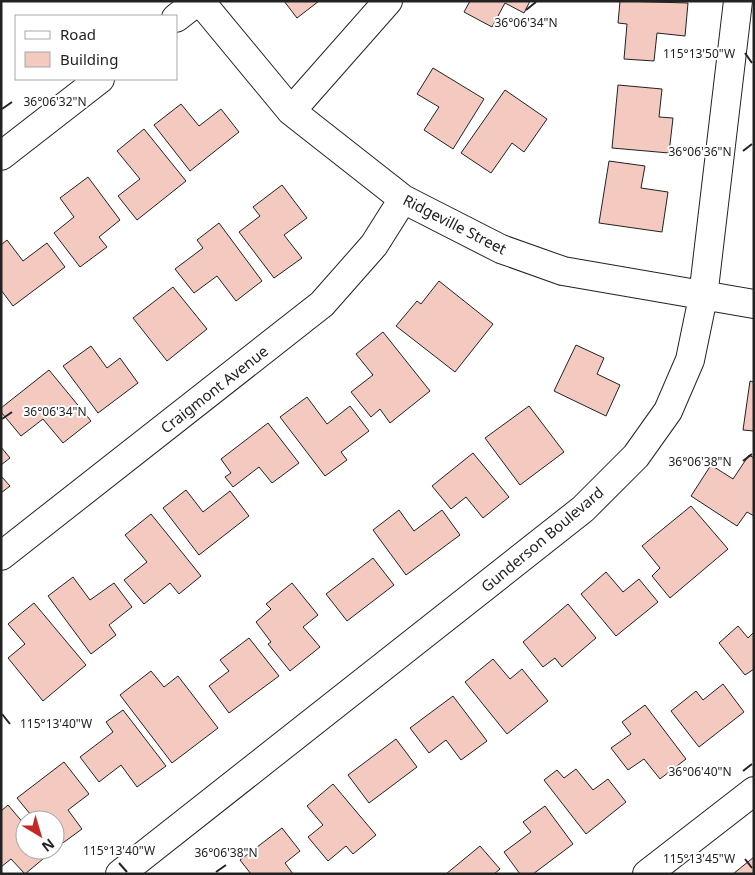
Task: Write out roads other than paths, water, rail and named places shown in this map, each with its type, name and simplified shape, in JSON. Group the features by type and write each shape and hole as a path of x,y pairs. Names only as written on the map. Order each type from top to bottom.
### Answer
{"street":[{"path":"178,17 199,1"},
{"name":"Ridgeville Street","path":"199,1 291,111 403,199 501,249 563,271 703,297 754,304"},
{"path":"291,111 384,8 388,1"},
{"name":"Gunderson Boulevard","path":"120,874 583,509 636,456 668,410 690,360 703,297 738,1"},
{"path":"1,156 99,80"},
{"name":"Craigmont Avenue","path":"1,556 322,304 374,245 403,199"},
{"path":"647,874 754,791"}]}
